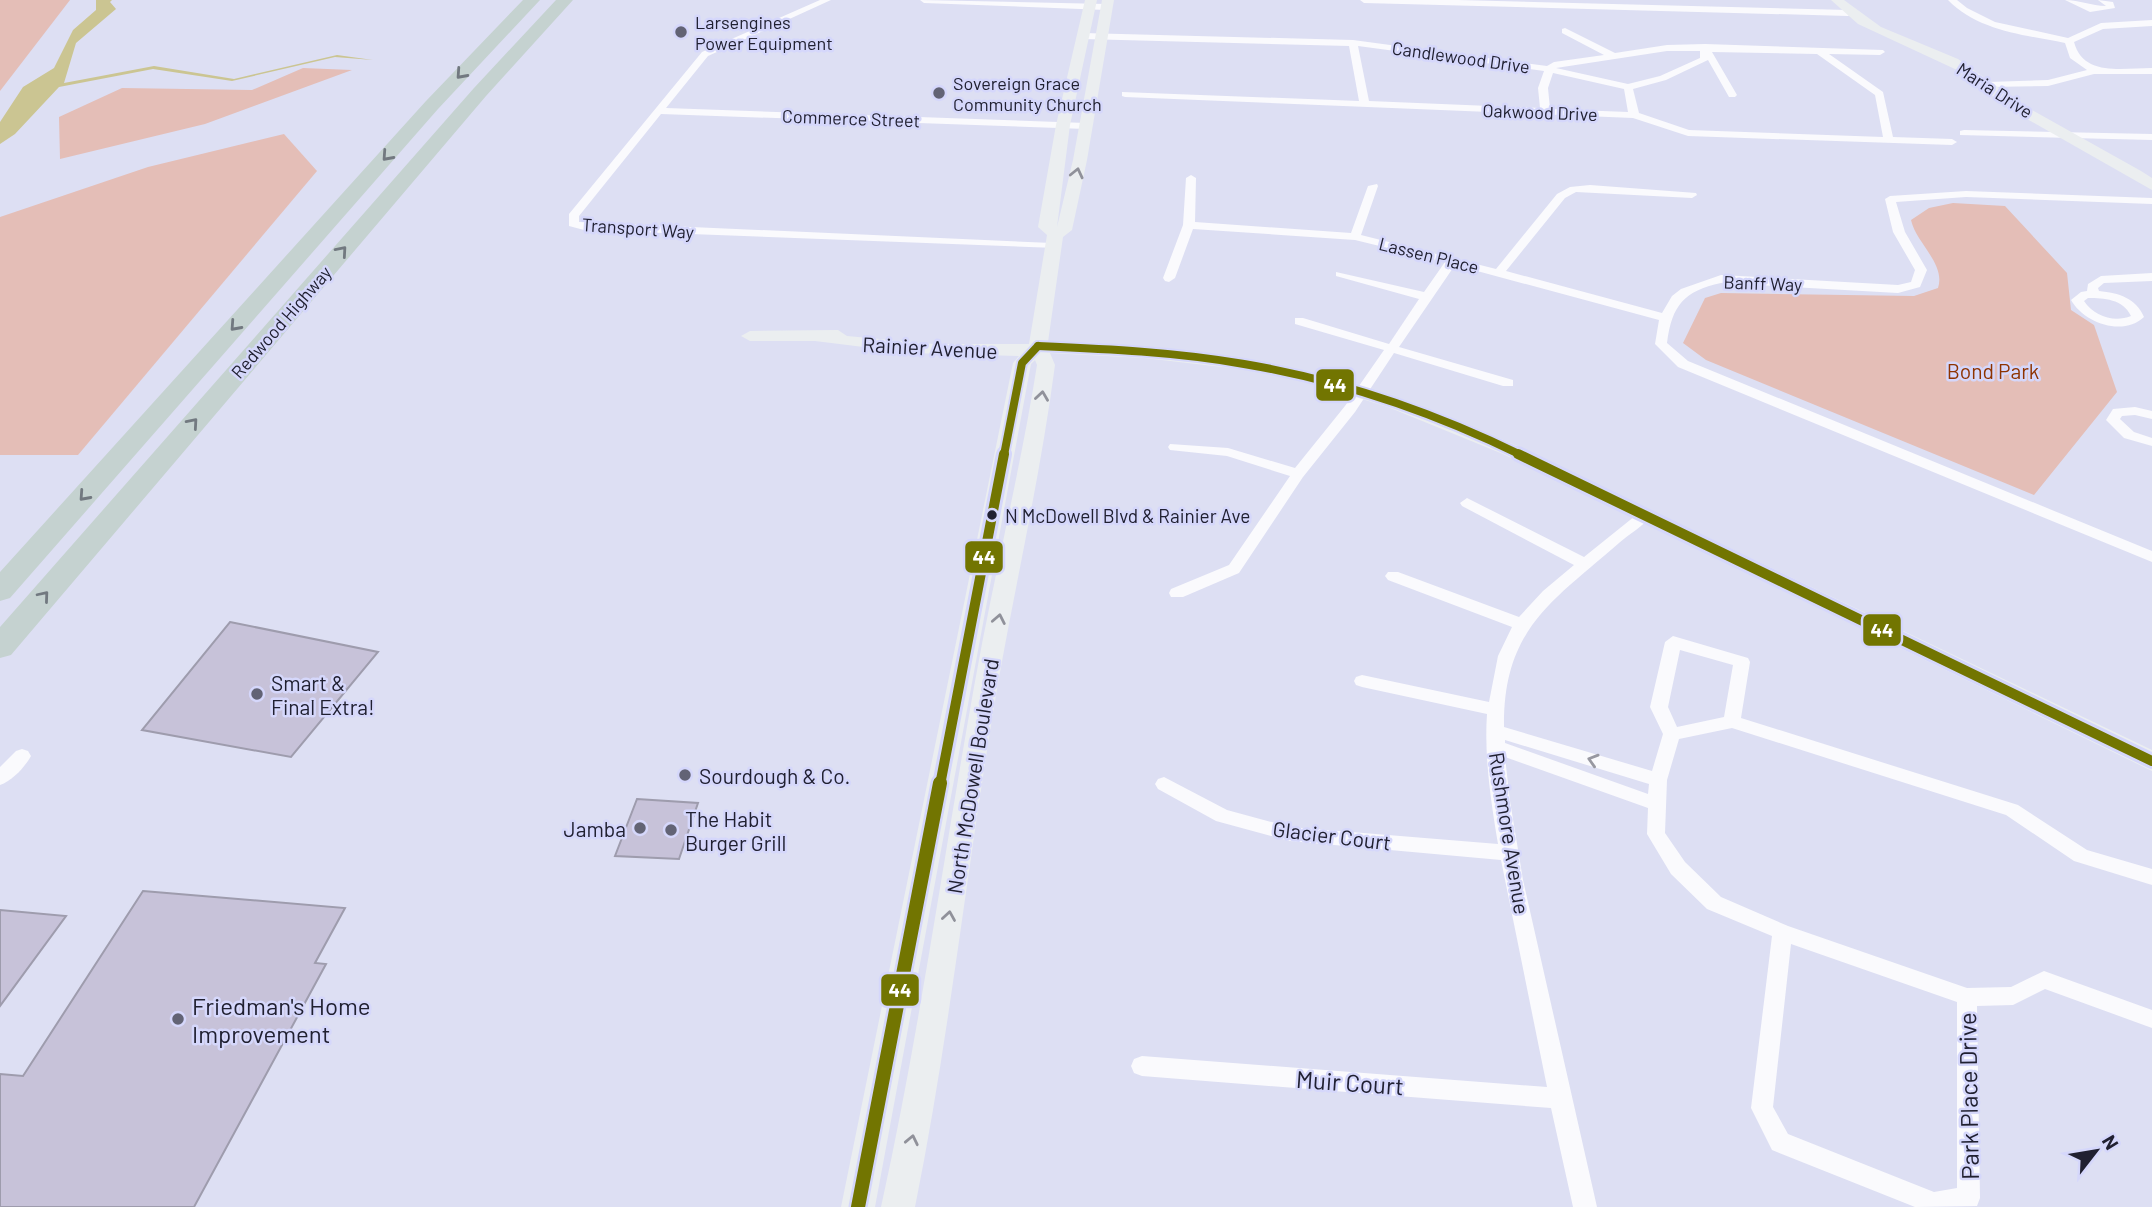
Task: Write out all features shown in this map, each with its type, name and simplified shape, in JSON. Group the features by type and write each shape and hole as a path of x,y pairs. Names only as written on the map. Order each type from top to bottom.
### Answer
{"highway":[{"name":"Redwood Highway","path":"0,591 432,105 489,42 532,0"},
{"name":"Redwood Highway","path":"0,648 480,92 565,0"}],"main road":[{"name":"Maria Drive","path":"1837,0 1848,13 1877,30 1953,62 2017,107 2074,137 2152,185"},
{"name":"North McDowell Boulevard","path":"1054,240 1046,227 1063,125 1091,3"},
{"name":"North McDowell Boulevard","path":"898,1207 922,1094 986,684 1034,448 1046,365 1038,346 1054,240 1064,230 1086,126 1107,3"},
{"name":"Rainier Avenue","path":"750,336 822,337 853,343 1005,351 1038,346 1163,353 1277,370 1360,393 1458,427 2152,761"},
{"name":"North McDowell Boulevard","path":"858,1207 1022,363 1038,346"}],"street":[{"name":"Transport Way","path":"827,0 705,54 573,216 573,224 584,227 1054,240"},
{"path":"923,0 1107,3"},
{"path":"1364,0 1580,3 1848,13"},
{"path":"1721,0 1728,10"},
{"path":"1952,0 1976,16 2003,26 2069,41 2102,26 2152,23"},
{"path":"2069,0 2083,8 2102,5 2126,23"},
{"path":"1565,31 1612,55"},
{"name":"Candlewood Drive","path":"1083,36 1353,43 1549,69 1612,55 1667,48 1880,51"},
{"path":"2069,41 2073,56 2094,71"},
{"path":"1353,43 1365,105"},
{"path":"1545,112 1543,88 1549,69 1628,87 1685,69 1704,59 1705,47"},
{"path":"1705,47 1732,95"},
{"path":"1818,50 1880,94 1888,139"},
{"path":"1988,85 2048,83 2094,71 2152,71"},
{"path":"1628,87 1634,115"},
{"name":"Oakwood Drive","path":"1125,94 1634,115 1657,125 1688,132 1952,142"},
{"name":"Commerce Street","path":"657,111 1086,126"},
{"path":"1964,133 2152,137"},
{"path":"1169,278 1189,225 1191,178"},
{"path":"1355,237 1373,186"},
{"path":"1499,273 1561,196 1574,189 1692,195"},
{"name":"Banff Way","path":"1663,317 1693,285 1721,279 1898,289 1916,284 1921,270 1899,232 1890,199 1966,194 2152,201"},
{"name":"Lassen Place","path":"1189,225 1355,237 1452,260 1663,317"},
{"path":"1177,593 1234,569 1298,474 1360,393 1452,260"},
{"path":"1340,274 1427,297"},
{"path":"2094,294 2092,287 2101,280 2152,277"},
{"path":"1663,317 1661,344 1683,364 2152,557"},
{"path":"1299,321 1392,346 1508,383"},
{"path":"2152,415 2126,410 2118,412 2113,419 2129,435 2152,442"},
{"path":"1175,447 1228,452 1298,474"},
{"path":"1467,503 1585,564"},
{"name":"Rushmore Avenue","path":"1585,1207 1558,1098 1509,853 1495,738 1496,710 1506,657 1521,624 1551,590 1622,530 1645,515"},
{"path":"1392,576 1521,624"},
{"path":"1732,722 1742,662 1673,642 1659,707 1672,734 1732,722 2012,810 2081,856 2152,877"},
{"path":"1363,681 1496,710"},
{"name":"Park Place Drive","path":"1672,734 1658,780 1656,834 1678,869 1714,903 1782,933 1967,997 2013,996 2044,981 2152,1020"},
{"path":"1495,738 1658,780"},
{"path":"1495,738 1657,804"},
{"path":"0,778 22,756"},
{"name":"Glacier Court","path":"1164,784 1222,816 1290,834 1509,853"},
{"name":"Park Place Drive","path":"1782,933 1762,1108 1780,1142 1934,1203 1969,1198 1967,997"},
{"name":"Muir Court","path":"1142,1066 1558,1098"}],"green space":[{"path":"0,0 70,0 0,91"},
{"path":"303,68 352,70 205,124 60,159 59,117 122,88 252,90"},
{"path":"284,134 317,171 78,455 0,455 0,217 148,167"},
{"name":"Bond Park","path":"1953,203 2005,206 2067,273 2071,310 2094,325 2117,392 2034,495 1706,360 1683,343 1705,298 1721,293 1914,296 1938,288 1938,270 1911,220 1929,208"}],"shaded area":[{"path":"96,0 112,0 110,2 116,9 76,43 64,83 154,66 234,79 337,55 373,60 335,57 232,81 153,69 59,87 15,134 0,144 0,122 23,87 54,68 73,30 96,10"}],"building":[{"name":"Smart & Final Extra!","path":"230,622 378,652 291,757 142,730"},
{"path":"637,799 698,803 679,859 615,856"},
{"name":"Friedman's Home Improvement","path":"143,891 345,908 315,963 326,964 194,1207 0,1207 0,1074 23,1076"},
{"path":"0,910 66,916 0,1006"}],"transit line":[{"name":"44","path":"1038,346 1168,354 1246,364 1348,388 1446,423 1510,450 2152,761"},
{"name":"44","path":"858,1207 1022,363 1038,346"}],"place":[{"name":"Larsengines Power Equipment","path":"681,32"},
{"name":"Sovereign Grace Community Church","path":"939,93"},
{"name":"N McDowell Blvd & Rainier Ave","path":"992,515"},
{"name":"Smart & Final Extra!","path":"257,694"},
{"name":"Sourdough & Co.","path":"685,775"},
{"name":"Jamba","path":"640,828"},
{"name":"The Habit Burger Grill","path":"671,830"},
{"name":"Friedman's Home Improvement","path":"178,1019"}]}
